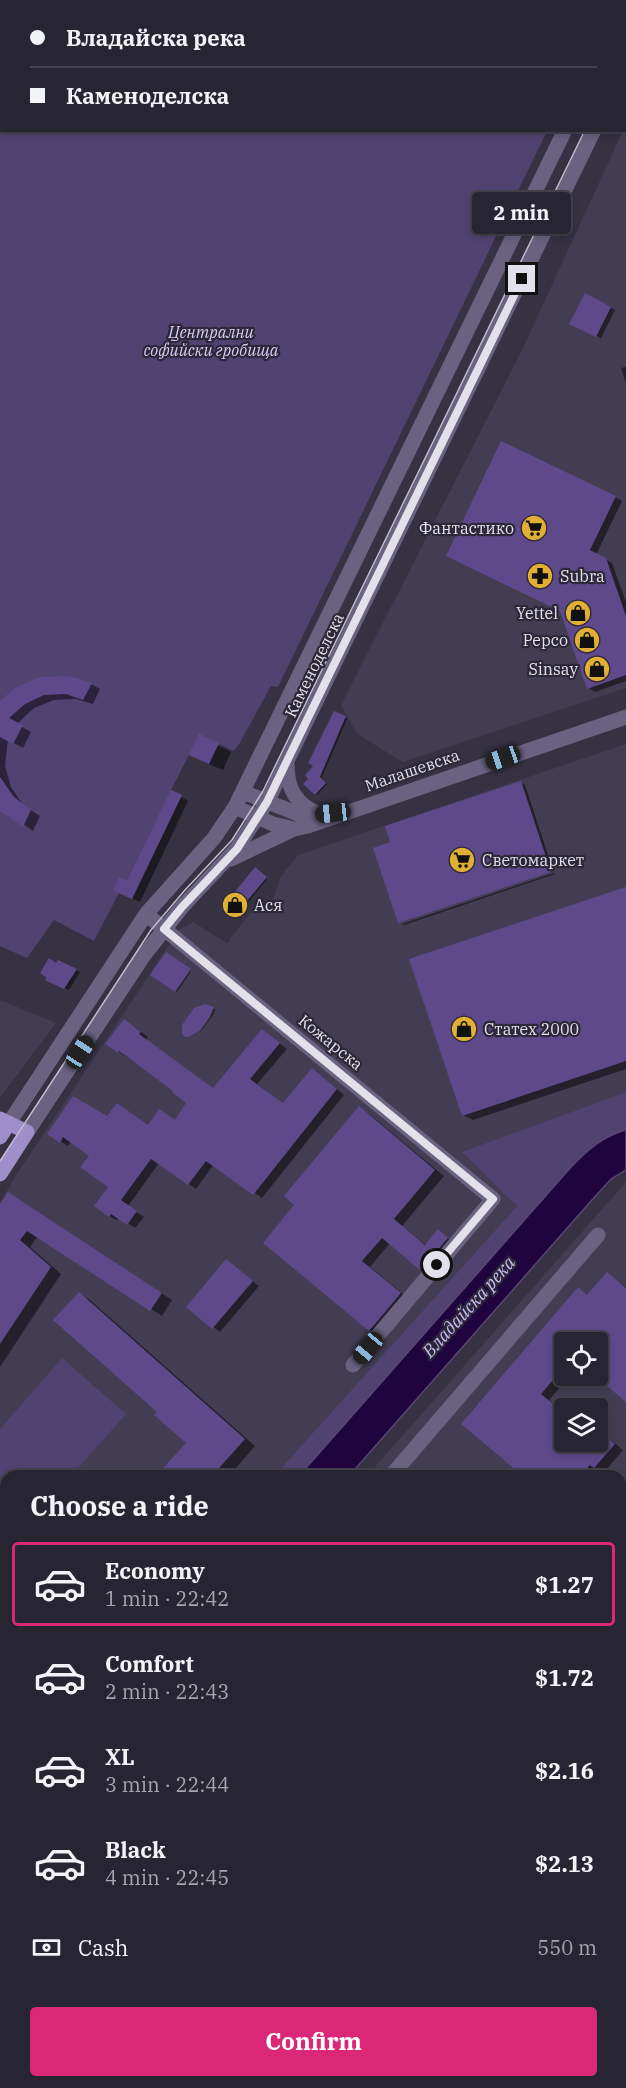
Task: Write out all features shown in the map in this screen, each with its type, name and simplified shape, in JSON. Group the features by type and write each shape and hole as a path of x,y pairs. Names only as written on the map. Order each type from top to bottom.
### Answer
{"main road":[{"path":"4,1121 27,1132"},
{"name":"Каменоделска","path":"0,1137 4,1121"},
{"name":"Каменоделска","path":"0,1174 27,1132"}],"street":[{"name":"Каменоделска","path":"4,1121 146,914 214,838 235,807 564,132"},
{"name":"Каменоделска","path":"27,1132 119,992 164,929 237,849 267,802 593,132"},
{"name":"Малашевска","path":"224,863 294,829 626,717"},
{"path":"287,761 288,783 294,795 309,810 320,814"},
{"name":"Малашевска","path":"243,792 298,814 346,812"},
{"path":"235,807 273,824 294,829"},
{"name":"Кожарска","path":"146,914 493,1199 354,1365"},
{"path":"396,1470 598,1235"}],"shaded area":[{"path":"623,132 626,132 626,688 403,762 357,734 341,705 522,350"},
{"path":"626,744 626,1092 463,1152 517,1206 279,1470 0,1470 0,1203 179,930 193,922 227,943 250,913 263,908 273,900 281,876 298,855"},
{"path":"0,1000 56,1023 0,1098"},
{"path":"626,1182 626,1470 372,1470"}],"green space":[{"name":"Централни софийски гробища","path":"0,132 547,132 278,687 271,686 233,751 219,744 209,764 189,755 171,790 182,795 132,899 119,893 94,941 54,920 27,958 0,946"},
{"path":"626,1092 626,1130 603,1140 572,1166 304,1470 279,1470 517,1206 462,1152"},
{"path":"62,1358 126,1414 76,1470 0,1470 0,1429"}],"water":[{"name":"Владайска река","path":"626,1130 626,1170 611,1179 591,1201 354,1470 304,1470 572,1166 590,1149"}],"building":[{"path":"585,293 611,307 596,337 569,324"},
{"path":"501,441 616,496 590,550 606,558 626,616 626,675 587,689 560,611 446,556"},
{"path":"68,676 92,683 83,700 66,694 44,695 25,704 9,718 23,725 13,744 0,737 0,701 15,688 40,677"},
{"path":"334,711 346,716 320,777 326,783 315,795 303,784 308,779 305,775 313,766 308,763"},
{"path":"199,734 219,743 209,764 189,755"},
{"path":"0,777 14,797 31,810 23,827 0,811"},
{"name":"Светомаркет","path":"521,781 551,872 398,923 373,848 390,842 385,826"},
{"path":"171,790 182,795 132,899 113,890 119,877 127,881"},
{"path":"255,867 267,877 233,918 221,909"},
{"path":"626,887 626,1061 462,1116 409,959"},
{"path":"166,952 191,969 175,992 150,975"},
{"path":"49,958 56,963 58,960 77,969 64,989 45,980 47,978 40,973"},
{"path":"205,1004 214,1007 210,1017 200,1031 185,1037 182,1034 182,1025 194,1008"},
{"path":"124,1019 141,1032 139,1034 213,1088 262,1029 280,1043 250,1079 283,1103 312,1068 337,1089 253,1195 206,1161 188,1185 151,1159 121,1200 137,1211 127,1225 111,1214 109,1217 94,1206 108,1187 80,1167 89,1156 63,1137 60,1143 47,1134 73,1096 107,1116 117,1103 148,1125 159,1109 175,1120 186,1103 119,1051 118,1053 105,1044"},
{"path":"359,1106 435,1170 394,1219 425,1245 438,1229 448,1238 420,1270 382,1238 362,1261 401,1293 369,1331 263,1243 294,1205 284,1196"},
{"path":"8,1192 162,1293 150,1311 27,1231 20,1240 51,1267 0,1344 0,1204"},
{"path":"226,1259 253,1281 212,1329 186,1307"},
{"path":"607,1272 626,1288 626,1402 607,1386 608,1332 554,1332 554,1379 541,1394 554,1405 554,1452 608,1452 594,1468 590,1465 585,1470 516,1470 461,1424 578,1287 587,1295"},
{"path":"79,1292 245,1439 217,1470 161,1470 186,1443 154,1415 157,1412 53,1320"},
{"path":"608,1438 615,1444 608,1452"}],"tram line":[{"path":"0,1161 151,930 232,840 263,791 584,132"}],"place":[{"name":"Фантастико","path":"534,528"},
{"name":"Subra","path":"540,576"},
{"name":"Yettel","path":"578,613"},
{"name":"Pepco","path":"587,640"},
{"name":"Sinsay","path":"597,669"},
{"name":"Светомаркет","path":"462,860"},
{"name":"Ася","path":"235,905"},
{"name":"Статех 2000","path":"464,1029"}],"route":[{"path":"437,1265 493,1199 164,929 237,849 267,802 522,279"}]}
